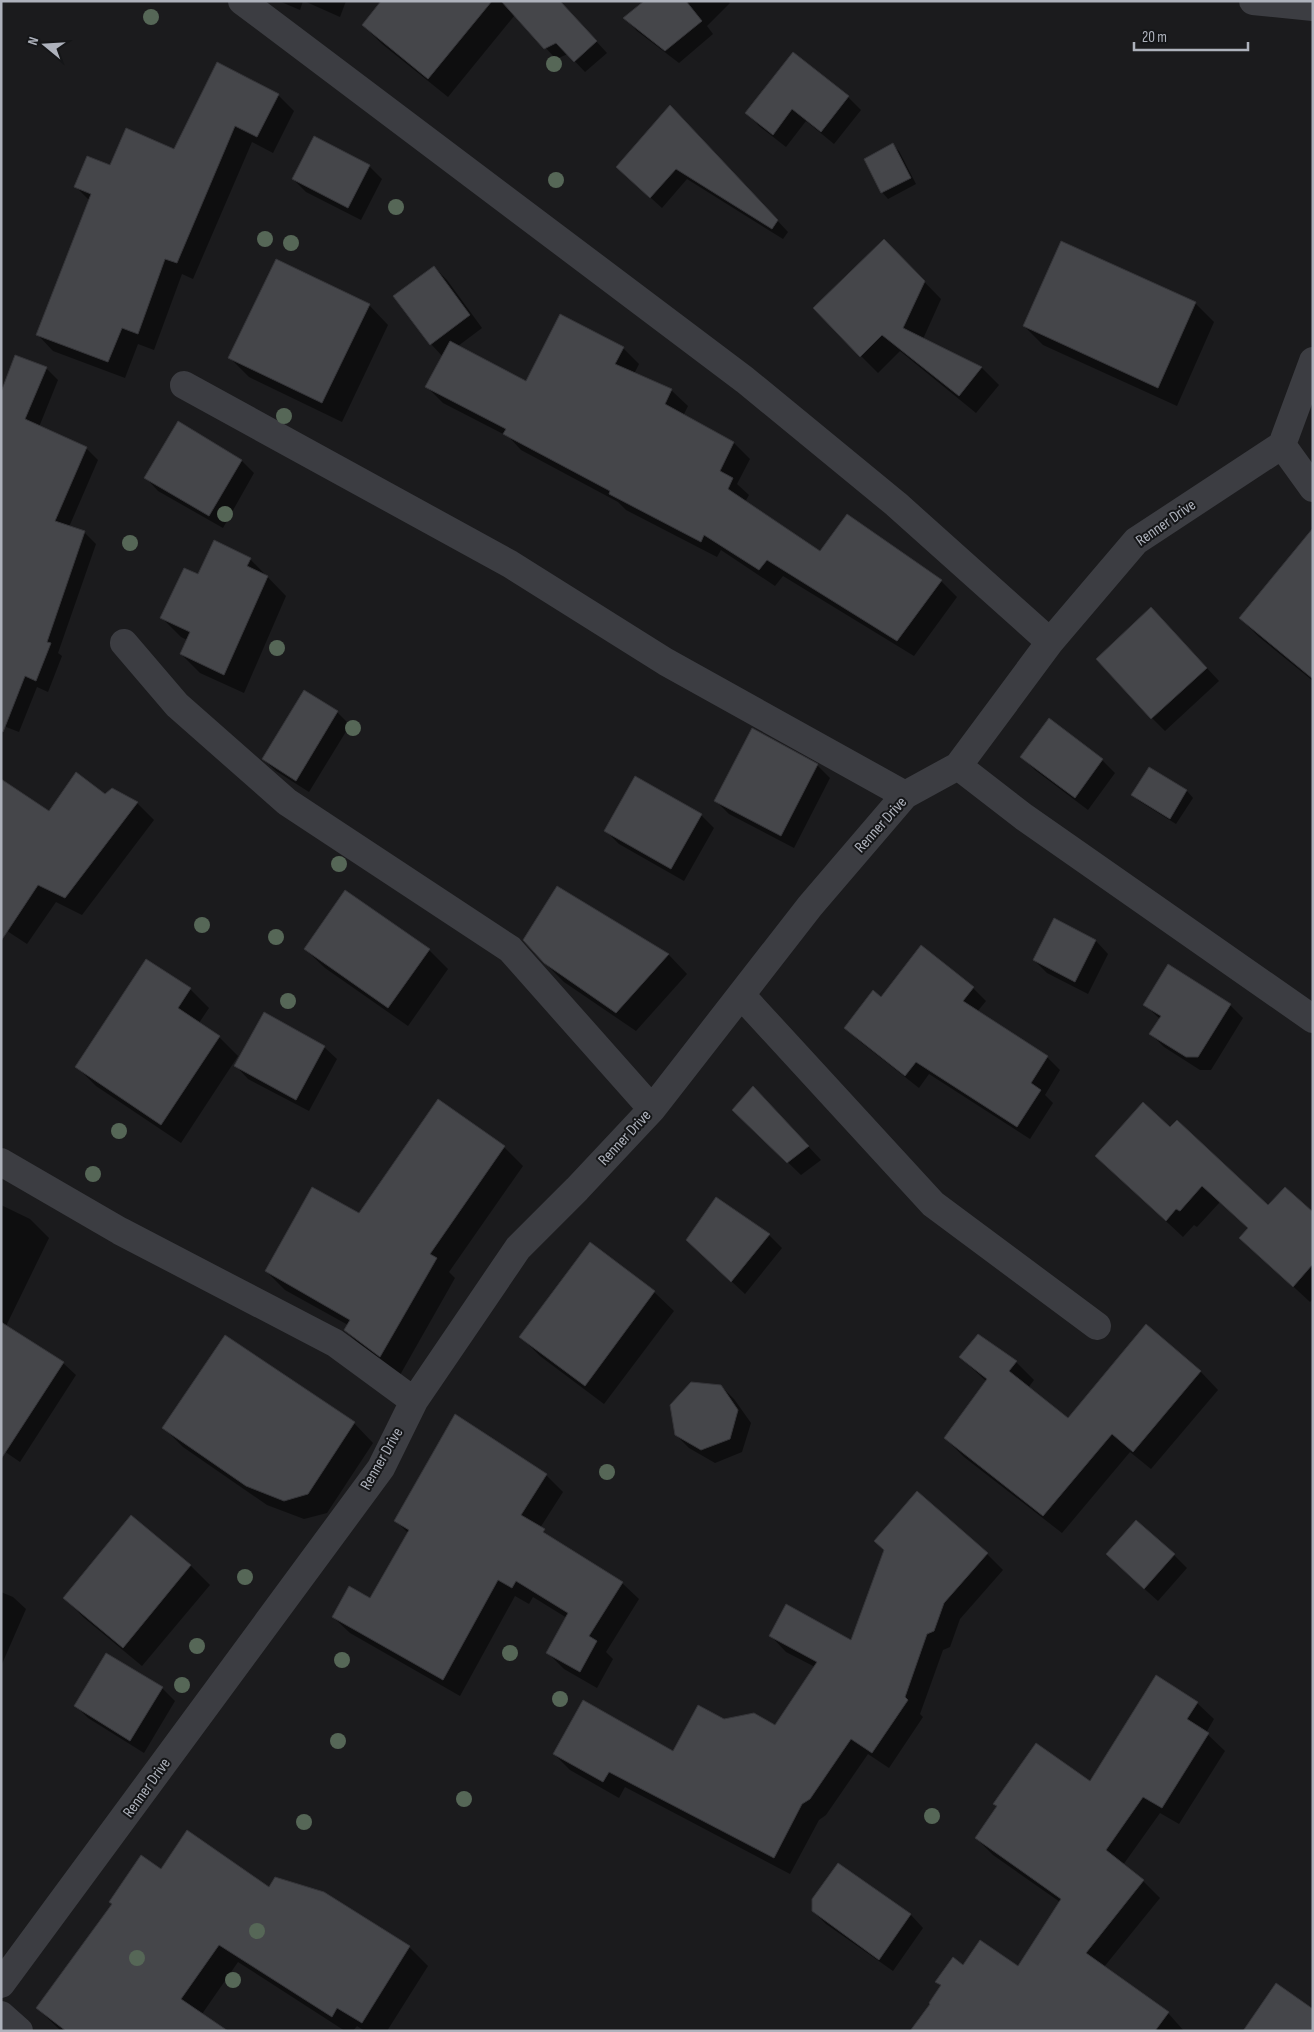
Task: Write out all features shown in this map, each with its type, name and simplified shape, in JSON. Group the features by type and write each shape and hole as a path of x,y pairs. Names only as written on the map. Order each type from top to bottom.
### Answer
{"street":[{"path":"242,1 744,380 896,504 1050,642"},
{"path":"1254,1 1313,7"},
{"path":"1313,361 1282,445 1313,488"},
{"path":"184,385 510,564 666,662 906,795"},
{"name":"Renner Drive","path":"1,1984 376,1475 414,1401 518,1248 577,1189 652,1109 810,906 906,795 958,766 1050,642 1136,541 1282,445"},
{"path":"124,644 177,705 287,802 510,949 652,1109"},
{"path":"958,766 1024,817 1313,1019"},
{"path":"741,995 933,1204 1097,1326"},
{"path":"1,1162 120,1231 335,1343 414,1401"},
{"path":"1,2015 19,2031"}],"building":[{"path":"381,1 492,1 428,79 362,25"},
{"path":"501,1 560,1 597,41 574,62 556,43 544,49"},
{"path":"644,1 686,1 702,21 665,51 623,18"},
{"path":"793,52 849,96 821,132 792,109 773,135 745,113"},
{"path":"217,62 279,94 257,137 235,126 177,263 165,259 138,334 122,328 108,362 36,335 91,194 74,187 87,156 110,165 126,128 174,149"},
{"path":"670,105 778,220 772,229 676,169 650,198 616,167"},
{"path":"314,136 370,165 348,208 292,179"},
{"path":"893,143 911,178 881,193 864,159"},
{"path":"884,239 925,281 903,328 982,367 959,396 882,335 860,357 813,308"},
{"path":"1061,241 1196,302 1158,388 1023,326"},
{"path":"276,259 370,304 322,403 228,358"},
{"path":"434,266 470,315 430,345 393,296"},
{"path":"560,314 624,347 615,364 672,389 665,404 734,442 720,471 733,478 728,489 820,551 847,514 942,580 897,641 767,560 759,570 704,535 701,542 609,494 610,491 503,434 506,429 425,387 450,341 526,381"},
{"path":"15,355 47,367 25,419 87,447 55,521 85,531 47,642 51,643 36,681 25,676 3,732 1,731 1,392"},
{"path":"178,421 242,460 209,516 144,478"},
{"path":"1313,528 1313,679 1239,618"},
{"path":"214,540 251,558 247,566 268,576 224,675 180,654 190,632 160,618 184,568 198,574"},
{"path":"1151,607 1207,668 1151,719 1096,659"},
{"path":"304,690 338,711 296,781 262,759"},
{"path":"1049,718 1103,759 1075,798 1020,757"},
{"path":"752,728 818,764 781,836 714,801"},
{"path":"1149,767 1187,790 1170,819 1131,795"},
{"path":"76,772 105,794 112,788 138,802 65,898 38,885 1,941 1,779 49,811"},
{"path":"635,776 702,814 671,869 604,831"},
{"path":"557,886 669,954 616,1013 544,963 523,940"},
{"path":"345,890 430,949 388,1008 304,949"},
{"path":"1054,918 1096,940 1075,982 1033,960"},
{"path":"921,945 974,987 963,1001 1048,1056 1031,1083 1041,1090 1017,1127 916,1062 905,1076 844,1028 873,990 881,997"},
{"path":"146,959 191,988 178,1008 220,1036 161,1125 75,1067"},
{"path":"1168,964 1231,1004 1198,1057 1186,1057 1149,1034 1161,1016 1143,1005"},
{"path":"264,1012 325,1046 296,1100 234,1066"},
{"path":"753,1086 809,1146 787,1163 732,1110"},
{"path":"438,1099 505,1146 430,1254 437,1258 380,1357 344,1330 350,1320 265,1271 312,1187 359,1213"},
{"path":"1143,1102 1170,1127 1177,1120 1268,1205 1285,1187 1313,1212 1313,1264 1293,1287 1239,1238 1248,1228 1202,1186 1180,1211 1176,1209 1166,1221 1095,1156"},
{"path":"716,1197 770,1234 731,1282 686,1240"},
{"path":"590,1242 655,1291 585,1386 519,1337"},
{"path":"1,1322 64,1362 1,1459"},
{"path":"1146,1324 1201,1371 1133,1452 1112,1434 1043,1516 944,1438 987,1379 959,1357 978,1334 1017,1361 1009,1371 1068,1418"},
{"path":"225,1335 355,1422 308,1494 284,1501 246,1486 162,1428"},
{"path":"691,1382 721,1385 738,1410 730,1439 701,1450 675,1435 670,1405"},
{"path":"455,1414 547,1474 521,1515 545,1529 543,1532 623,1582 589,1636 597,1641 580,1672 546,1653 568,1613 516,1581 512,1588 498,1580 443,1680 332,1617 349,1586 370,1598 409,1530 394,1521"},
{"path":"917,1491 988,1553 944,1603 934,1631 927,1634 905,1697 908,1700 872,1753 851,1739 810,1799 802,1804 774,1858 609,1772 603,1782 553,1754 583,1700 673,1751 698,1705 724,1719 754,1713 775,1725 817,1662 769,1636 786,1604 851,1640 884,1550 874,1541"},
{"path":"131,1515 191,1565 123,1648 63,1598"},
{"path":"1136,1520 1175,1554 1144,1589 1106,1554"},
{"path":"106,1653 163,1687 130,1741 74,1706"},
{"path":"1156,1675 1198,1702 1187,1719 1209,1733 1162,1808 1143,1797 1106,1850 1144,1880 1086,1953 1169,2012 1155,2031 910,2031 930,2004 941,1985 935,1982 953,1957 963,1965 980,1940 1018,1966 1061,1899 975,1838 997,1806 993,1804 1036,1743 1090,1781"},
{"path":"187,1830 269,1887 275,1877 324,1892 410,1946 362,2023 337,2008 332,2017 219,1945 181,1999 228,2031 66,2031 36,2008 112,1904 109,1902 141,1855 161,1869"},
{"path":"838,1863 911,1914 879,1960 812,1911 812,1899"},
{"path":"1276,1983 1313,2009 1313,2031 1243,2031"}]}
